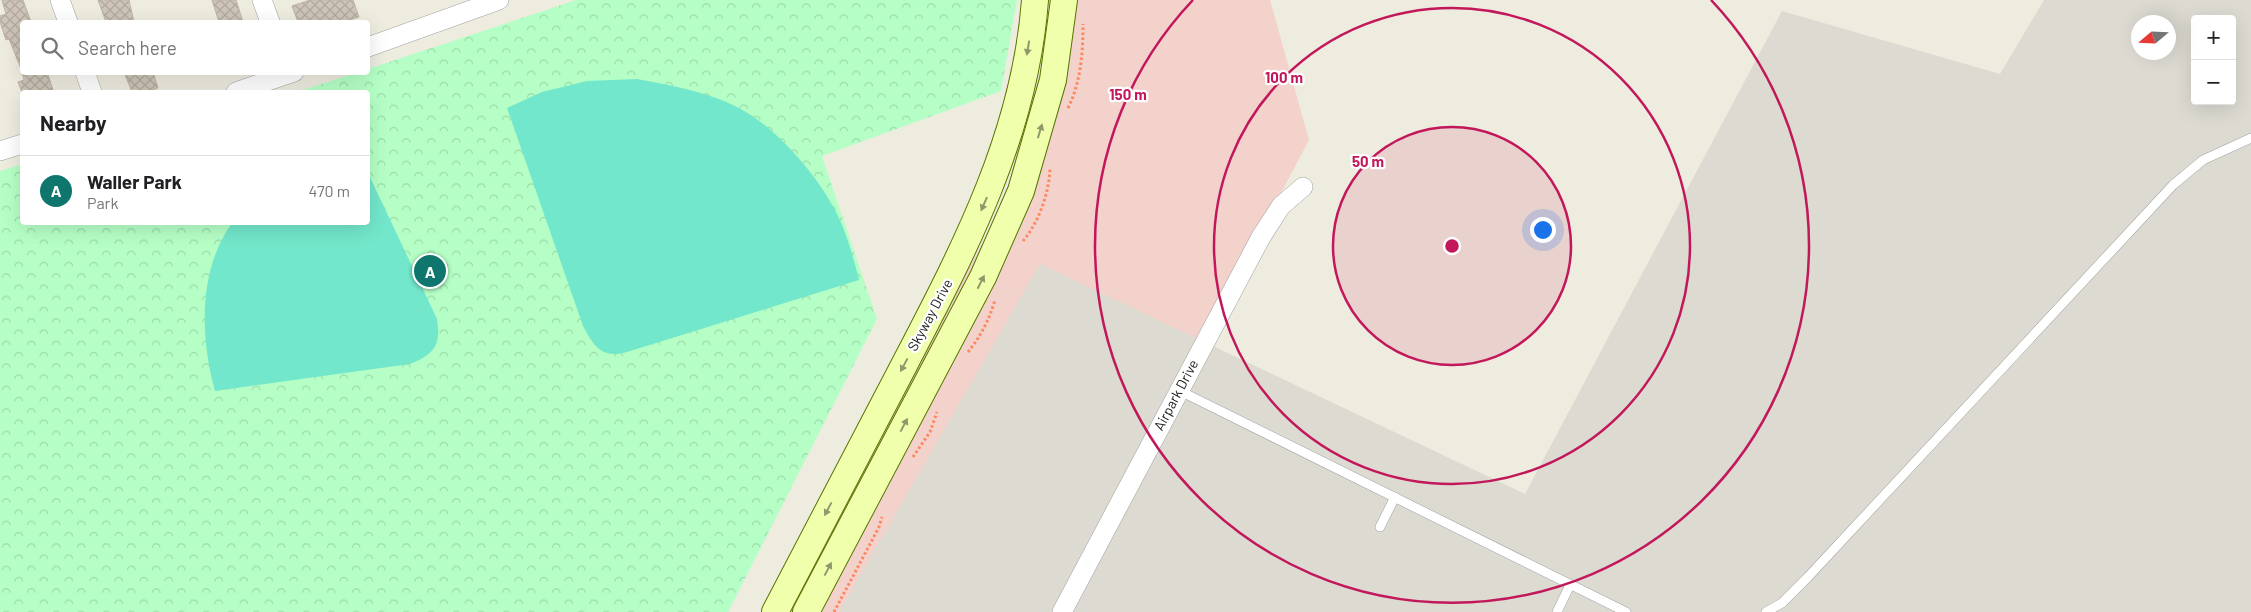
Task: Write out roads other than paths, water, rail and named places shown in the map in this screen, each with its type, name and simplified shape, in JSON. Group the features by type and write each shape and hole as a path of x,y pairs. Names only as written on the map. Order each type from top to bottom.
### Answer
{"main road":[{"name":"Skyway Drive","path":"774,612 955,268 988,194 1014,118 1024,75 1035,0"},
{"path":"806,612 983,277 1021,191 1053,80 1064,0"}],"street":[{"path":"60,0 67,20"},
{"path":"262,0 269,20"},
{"path":"370,46 500,0"},
{"path":"86,75 91,90"},
{"path":"242,90 284,75"},
{"path":"0,151 20,145"},
{"name":"Airpark Drive","path":"1062,612 1260,237 1281,206 1303,187"}],"lane":[{"path":"1766,612 1782,603 1808,578 2173,185 2203,160 2251,138"},
{"path":"1178,390 1626,612"},
{"path":"1380,527 1395,497"},
{"path":"1556,612 1570,585"}],"place":[{"name":"Waller Park","path":"430,271"}]}
